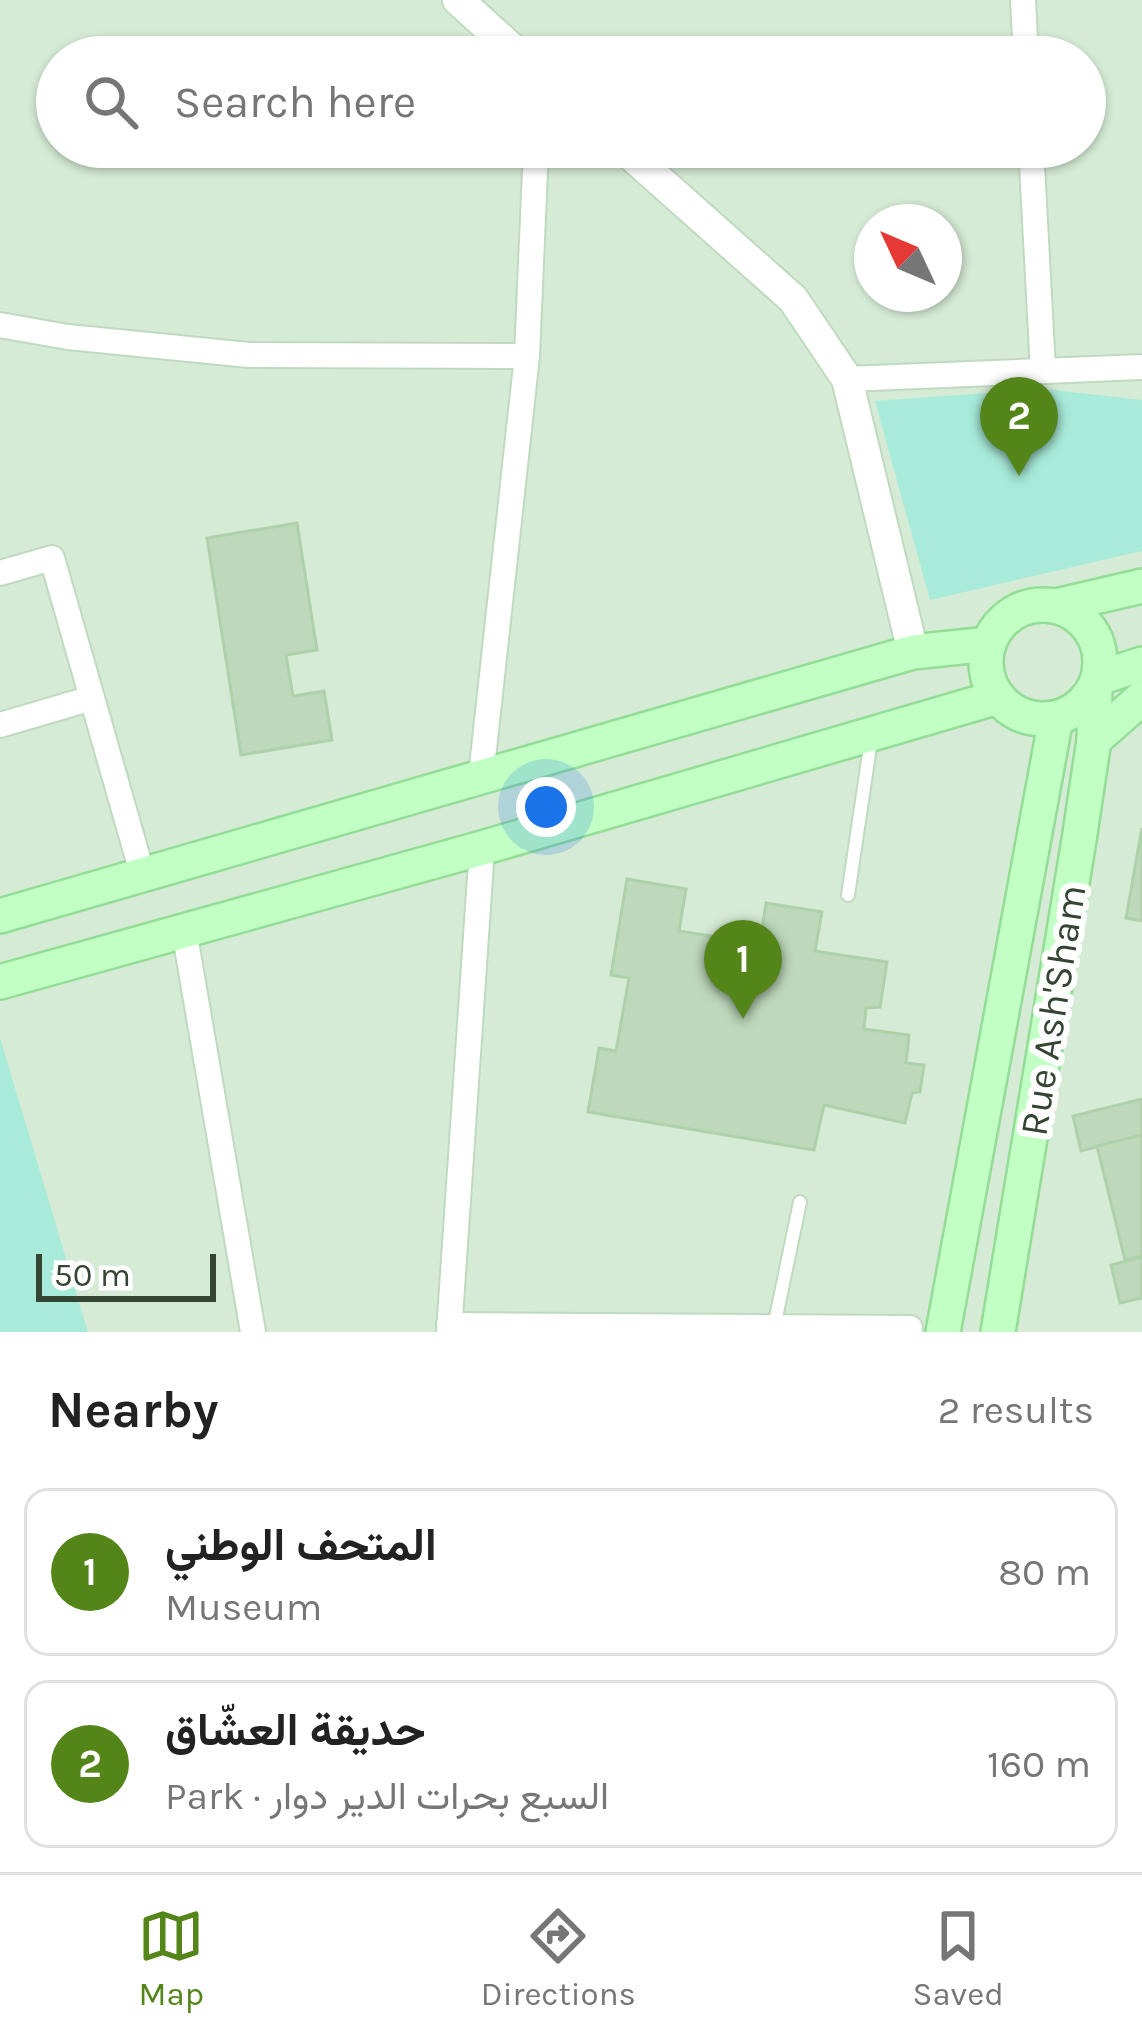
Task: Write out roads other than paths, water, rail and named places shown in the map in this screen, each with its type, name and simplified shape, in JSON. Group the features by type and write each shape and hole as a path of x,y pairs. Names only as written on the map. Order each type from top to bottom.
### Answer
{"main road":[{"path":"1142,586 1056,606 1023,608 997,628 986,662 998,697 1024,716 1056,718 1072,712 1097,682 1142,664"},
{"path":"1056,606 1088,625 1097,641 1097,682"},
{"path":"0,916 913,652 989,644"},
{"name":"Rue Ash'Sham","path":"998,1332 1094,740 1097,682"},
{"path":"0,982 998,697"},
{"path":"1094,740 1142,698"},
{"name":"Rue Ash'Sham","path":"926,1330 1056,718"}],"street":[{"path":"458,0 495,36"},
{"path":"1023,0 1025,36"},
{"path":"481,776 527,356 535,168"},
{"path":"646,168 793,298 847,379 913,652"},
{"path":"1032,168 1043,370"},
{"path":"0,325 68,338 249,355 527,356"},
{"path":"847,379 1142,367"},
{"path":"0,573 52,558 143,876"},
{"path":"0,725 92,698"},
{"path":"482,848 449,1328 926,1330"},
{"path":"184,930 253,1332"}],"lane":[{"path":"848,895 872,733"},
{"path":"774,1327 800,1202"}],"place":[{"name":"حديقة العشّاق","path":"1019,476"},
{"name":"المتحف الوطني","path":"743,1019"}]}
